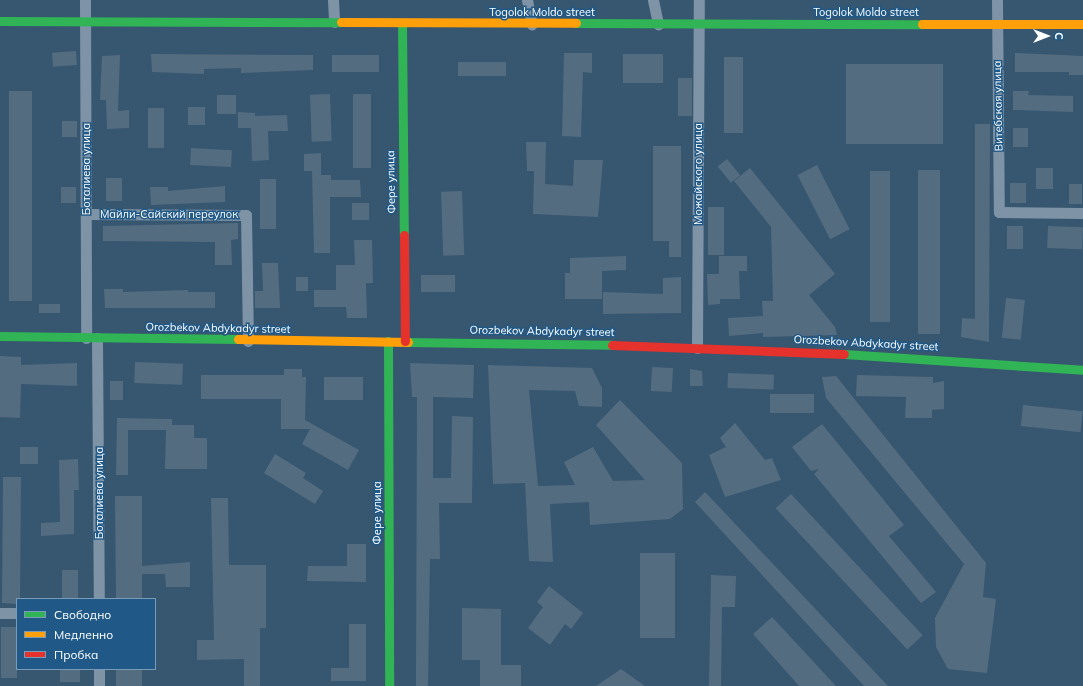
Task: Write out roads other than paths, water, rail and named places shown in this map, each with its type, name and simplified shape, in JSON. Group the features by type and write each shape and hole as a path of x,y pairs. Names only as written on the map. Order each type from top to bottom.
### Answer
{"street":[{"name":"Боталиева улица","path":"85,0 86,214 92,338 99,598"},
{"path":"333,0 334,22"},
{"path":"528,0 532,25"},
{"path":"653,0 658,24"},
{"name":"Можайского улица","path":"697,348 699,0"},
{"name":"Витебская улица","path":"997,0 999,212 1083,213"},
{"name":"Togolok Moldo street","path":"0,21 334,22 532,25 1083,24"},
{"name":"Фере улица","path":"402,23 405,341"},
{"name":"Майли-Сайский переулок","path":"86,214 246,215 248,341"},
{"name":"Orozbekov Abdykadyr street","path":"0,336 248,341 405,341 697,348 944,359 1083,370"},
{"name":"Фере улица","path":"388,341 390,686"},
{"path":"0,613 16,613"},
{"path":"99,670 99,686"}]}
